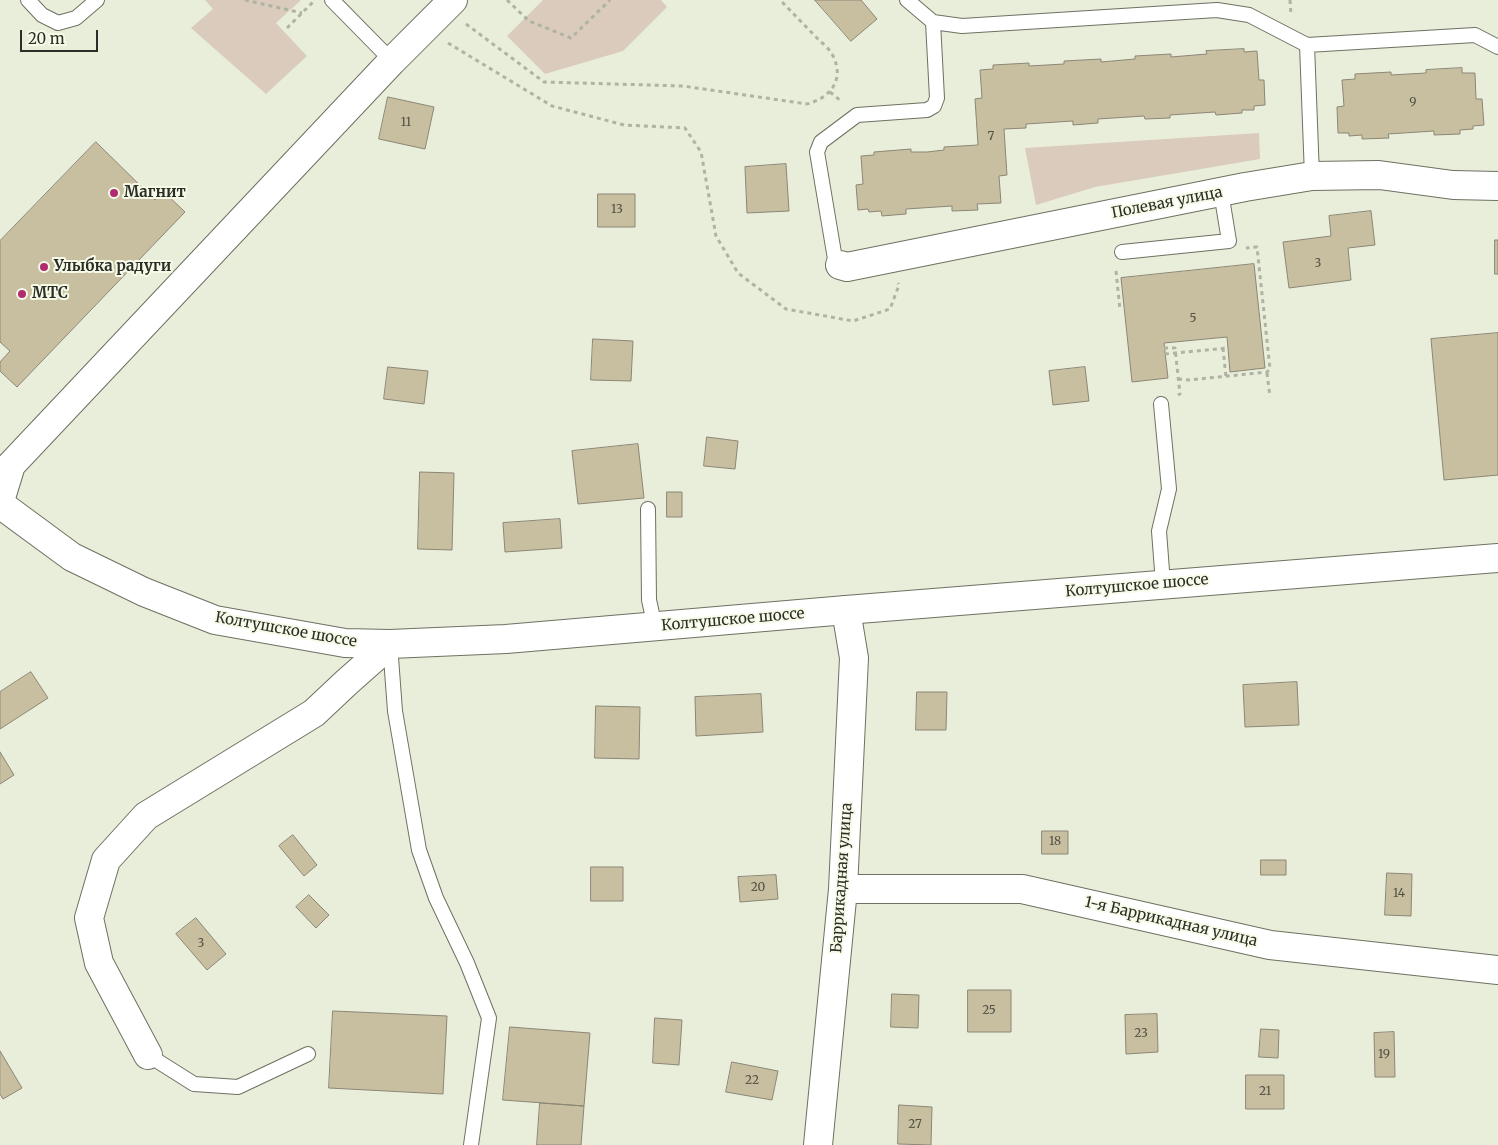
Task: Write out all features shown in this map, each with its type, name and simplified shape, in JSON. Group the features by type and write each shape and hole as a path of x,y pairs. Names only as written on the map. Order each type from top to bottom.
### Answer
{"street":[{"path":"0,503 11,465 392,61 448,5"},
{"name":"Полевая улица","path":"840,265 847,267 1221,192 1312,176 1380,175 1454,185 1498,186"},
{"name":"Колтушское шоссе","path":"0,503 72,557 144,592 215,620 345,643 390,644 506,639 1498,558"},
{"name":"Баррикадная улица","path":"818,1145 844,889 854,658 846,610"},
{"path":"148,1055 99,963 90,918 106,860 146,816 314,713 390,644"},
{"name":"1-я Баррикадная улица","path":"844,889 1022,889 1270,945 1498,970"}],"lane":[{"path":"28,0 42,15 58,24 76,18 97,0"},
{"path":"332,0 392,61"},
{"path":"907,0 933,22 962,26 1216,10 1249,15 1307,45 1475,36 1498,48"},
{"path":"840,265 835,259 817,152 821,142 857,115 927,110 934,106 938,98 933,22"},
{"path":"1307,45 1312,176"},
{"path":"1122,252 1229,241 1221,192"},
{"path":"1161,404 1169,489 1159,532 1163,584"},
{"path":"648,509 649,600 654,627"},
{"path":"390,644 396,711 419,850 436,898 467,963 489,1018 470,1145"},
{"path":"148,1055 194,1084 238,1087 308,1054"}],"path":[{"path":"245,0 302,13"},
{"path":"287,28 315,0"},
{"path":"507,0 529,21 571,38 610,0"},
{"path":"448,5 478,32 544,82 683,86 807,104 820,101 830,92 836,80 837,66 832,54 780,0"},
{"path":"424,28 552,106 624,125 685,128 701,152 716,236 738,273 786,308 853,320 890,308 898,285 892,258"},
{"path":"1229,241 1239,249 1257,247 1270,369 1267,372 1270,397"},
{"path":"1120,310 1115,262 1122,252"},
{"path":"1164,348 1175,348 1180,394"},
{"path":"1223,348 1226,377"},
{"path":"1165,354 1228,348"},
{"path":"1178,379 1189,380 1267,372"}],"shaded area":[{"path":"205,0 301,0 276,23 307,56 266,94 191,28 213,9"},
{"path":"543,0 661,0 667,7 623,51 545,74 507,36"},
{"path":"1259,133 1260,159 1095,187 1036,205 1025,148"}],"building":[{"path":"815,0 861,0 877,19 851,41"},
{"path":"1244,49 1244,52 1257,51 1259,80 1264,80 1265,105 1254,106 1254,110 1242,110 1242,113 1216,115 1215,112 1170,115 1170,118 1145,119 1144,116 1098,119 1098,123 1073,125 1073,121 1026,124 1026,128 1004,129 1007,175 999,176 1001,203 977,204 978,210 952,211 952,206 906,209 906,214 882,216 881,211 869,212 868,209 858,210 856,185 863,184 861,156 874,155 874,152 911,149 911,152 927,152 944,150 944,147 978,145 975,99 982,98 980,70 993,69 993,65 1029,63 1029,66 1064,64 1064,61 1101,59 1101,62 1135,59 1135,56 1171,54 1171,57 1207,54 1206,51"},
{"path":"1462,68 1462,73 1475,73 1476,99 1482,99 1484,125 1473,126 1473,129 1460,130 1460,134 1434,135 1434,131 1388,134 1389,138 1362,139 1362,135 1349,136 1349,133 1338,133 1337,107 1344,106 1342,80 1355,79 1355,74 1391,72 1391,75 1426,73 1426,70"},
{"path":"388,97 434,107 425,149 379,139"},
{"path":"96,142 155,200 163,191 185,212 17,387 0,371 0,362 10,351 0,342 0,241"},
{"path":"786,164 789,211 747,213 745,167"},
{"path":"598,194 635,194 635,227 598,227"},
{"path":"1371,211 1375,245 1348,248 1351,280 1289,288 1283,242 1331,236 1329,216"},
{"path":"1495,240 1498,240 1498,274 1495,274"},
{"path":"1254,264 1265,368 1230,372 1227,337 1164,343 1168,378 1132,382 1121,278"},
{"path":"1498,333 1498,475 1444,480 1431,339"},
{"path":"593,339 633,341 631,381 591,380"},
{"path":"388,367 428,371 424,404 384,399"},
{"path":"1085,367 1089,401 1053,405 1049,371"},
{"path":"707,437 738,441 735,469 704,466"},
{"path":"638,444 644,498 578,504 572,451"},
{"path":"420,472 454,473 452,550 418,549"},
{"path":"667,492 682,492 682,517 667,517"},
{"path":"560,519 562,548 505,552 503,523"},
{"path":"31,672 48,698 0,729 0,692"},
{"path":"1297,682 1299,725 1245,727 1243,685"},
{"path":"917,692 947,692 946,730 916,730"},
{"path":"761,694 763,732 696,736 695,697"},
{"path":"596,706 640,707 639,759 595,758"},
{"path":"0,752 14,775 0,784"},
{"path":"1042,831 1068,831 1068,854 1042,854"},
{"path":"293,835 317,865 304,876 279,846"},
{"path":"1261,860 1286,860 1286,875 1261,875"},
{"path":"591,867 623,867 623,901 591,901"},
{"path":"1387,873 1412,874 1411,916 1385,915"},
{"path":"776,875 778,899 740,902 738,877"},
{"path":"309,895 329,915 316,928 296,907"},
{"path":"196,918 226,954 207,970 176,934"},
{"path":"968,990 1011,990 1011,1032 968,1032"},
{"path":"892,994 919,995 918,1028 891,1027"},
{"path":"333,1011 447,1016 443,1094 329,1088"},
{"path":"1157,1014 1158,1052 1126,1054 1125,1015"},
{"path":"655,1018 682,1020 679,1065 653,1063"},
{"path":"510,1027 590,1033 584,1106 503,1100"},
{"path":"1261,1029 1279,1030 1278,1058 1259,1057"},
{"path":"1394,1032 1395,1077 1375,1077 1374,1033"},
{"path":"0,1051 22,1088 3,1099 0,1094"},
{"path":"732,1062 778,1071 772,1100 726,1092"},
{"path":"1246,1075 1284,1075 1284,1109 1246,1109"},
{"path":"540,1103 584,1106 581,1145 537,1145"},
{"path":"899,1105 932,1107 931,1145 898,1144"}],"place":[{"name":"Магнит","path":"114,193"},
{"name":"Улыбка радуги","path":"44,267"},
{"name":"МТС","path":"22,294"}]}
